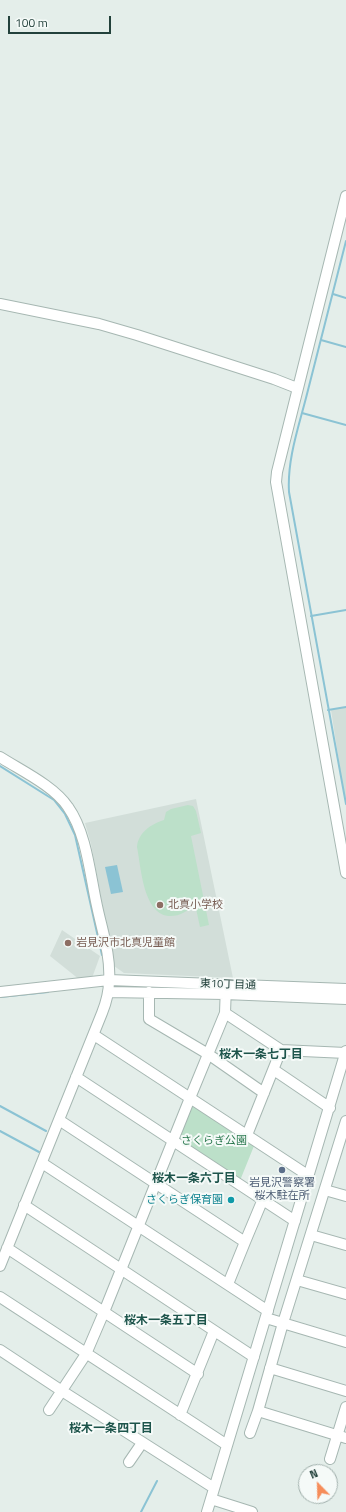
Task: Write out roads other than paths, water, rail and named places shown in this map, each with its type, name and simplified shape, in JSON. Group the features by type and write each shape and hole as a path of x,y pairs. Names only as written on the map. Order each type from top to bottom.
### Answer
{"street":[{"path":"346,196 277,472 276,482 346,873"},
{"path":"0,304 98,324 137,335 298,388"},
{"path":"0,758 48,788 68,806 73,816 81,833 89,868 108,959 110,980 104,1008 94,1035 0,1266"},
{"name":"東10丁目通","path":"0,992 110,980 226,990 346,989"},
{"path":"108,992 226,990 346,999"},
{"path":"49,1410 86,1354 104,1312 225,1013 226,990"},
{"path":"149,992 149,1019 208,1054 264,1093"},
{"path":"207,1512 346,1052 281,1050 225,1013"},
{"path":"94,1035 309,1176"},
{"path":"247,1135 281,1050"},
{"path":"274,1070 330,1108"},
{"path":"76,1077 295,1220"},
{"path":"59,1120 245,1242"},
{"path":"250,1433 325,1190 342,1148 346,1121"},
{"path":"42,1163 228,1284 267,1315 283,1323 346,1342"},
{"path":"325,1190 346,1196"},
{"path":"228,1284 263,1200"},
{"path":"24,1205 254,1357"},
{"path":"311,1235 346,1245"},
{"path":"7,1248 198,1374"},
{"path":"297,1280 346,1294"},
{"path":"0,1297 227,1445"},
{"path":"180,1414 198,1374 214,1332"},
{"path":"0,1350 62,1392 214,1488"},
{"path":"270,1368 346,1391"},
{"path":"330,1459 342,1437 346,1407"},
{"path":"258,1411 342,1437"},
{"path":"129,1462 142,1443"},
{"path":"211,1499 227,1508 252,1512"}],"water":[{"path":"117,865 123,892 111,894 105,867"}],"waterway":[{"path":"346,241 294,443 289,480 289,492 346,804"},
{"path":"333,294 346,298"},
{"path":"321,340 346,347"},
{"path":"302,413 346,425"},
{"path":"311,616 346,610"},
{"path":"328,710 346,707"},
{"path":"0,766 54,800 65,814 75,835 102,955"},
{"path":"0,997 48,992"},
{"path":"0,1106 46,1131"},
{"path":"0,1131 39,1152"},
{"path":"141,1512 157,1481"}],"place":[{"name":"北真小学校","path":"160,905"},
{"name":"岩見沢市北真児童館","path":"68,943"},
{"name":"岩見沢警察署 桜木駐在所","path":"282,1170"},
{"name":"さくらぎ保育園","path":"231,1200"}],"district":[{"name":"桜木一条七丁目","path":"261,1055"},
{"name":"桜木一条六丁目","path":"194,1179"},
{"name":"桜木一条五丁目","path":"166,1321"},
{"name":"桜木一条四丁目","path":"111,1429"}],"park label":[{"name":"さくらぎ公園","path":"214,1141"}]}
